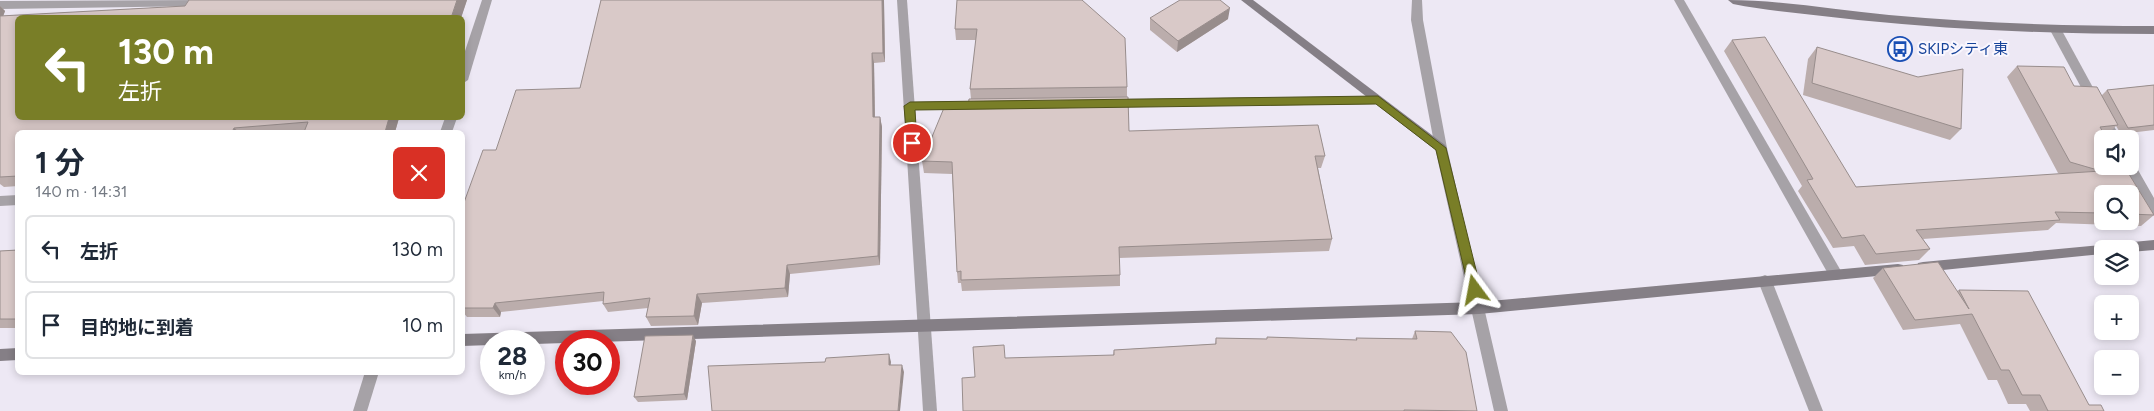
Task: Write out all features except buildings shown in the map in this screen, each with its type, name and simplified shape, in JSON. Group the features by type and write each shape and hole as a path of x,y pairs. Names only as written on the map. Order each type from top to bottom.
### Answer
{"street":[{"path":"465,70 487,0"},
{"path":"902,0 930,411"},
{"path":"1246,0 1441,148"},
{"path":"1417,0 1417,20 1441,148 1501,411"},
{"path":"1679,0 1836,275"},
{"path":"1733,0 1884,19 2056,30 2154,30"},
{"path":"0,5 214,2"},
{"path":"2056,30 2110,130"},
{"path":"1099,104 1378,100"},
{"path":"910,106 999,105"},
{"path":"2135,175 2154,210"},
{"path":"0,201 15,200"},
{"path":"2139,246 2154,244"},
{"path":"465,340 924,327 1479,308 2094,250"},
{"path":"1765,281 1816,411"},
{"path":"0,354 15,354"},
{"path":"360,411 371,375"}],"place":[{"name":"SKIPシティ東","path":"1900,49"}],"route":[{"path":"912,143 910,106 1378,100 1441,148 1475,290"}]}
